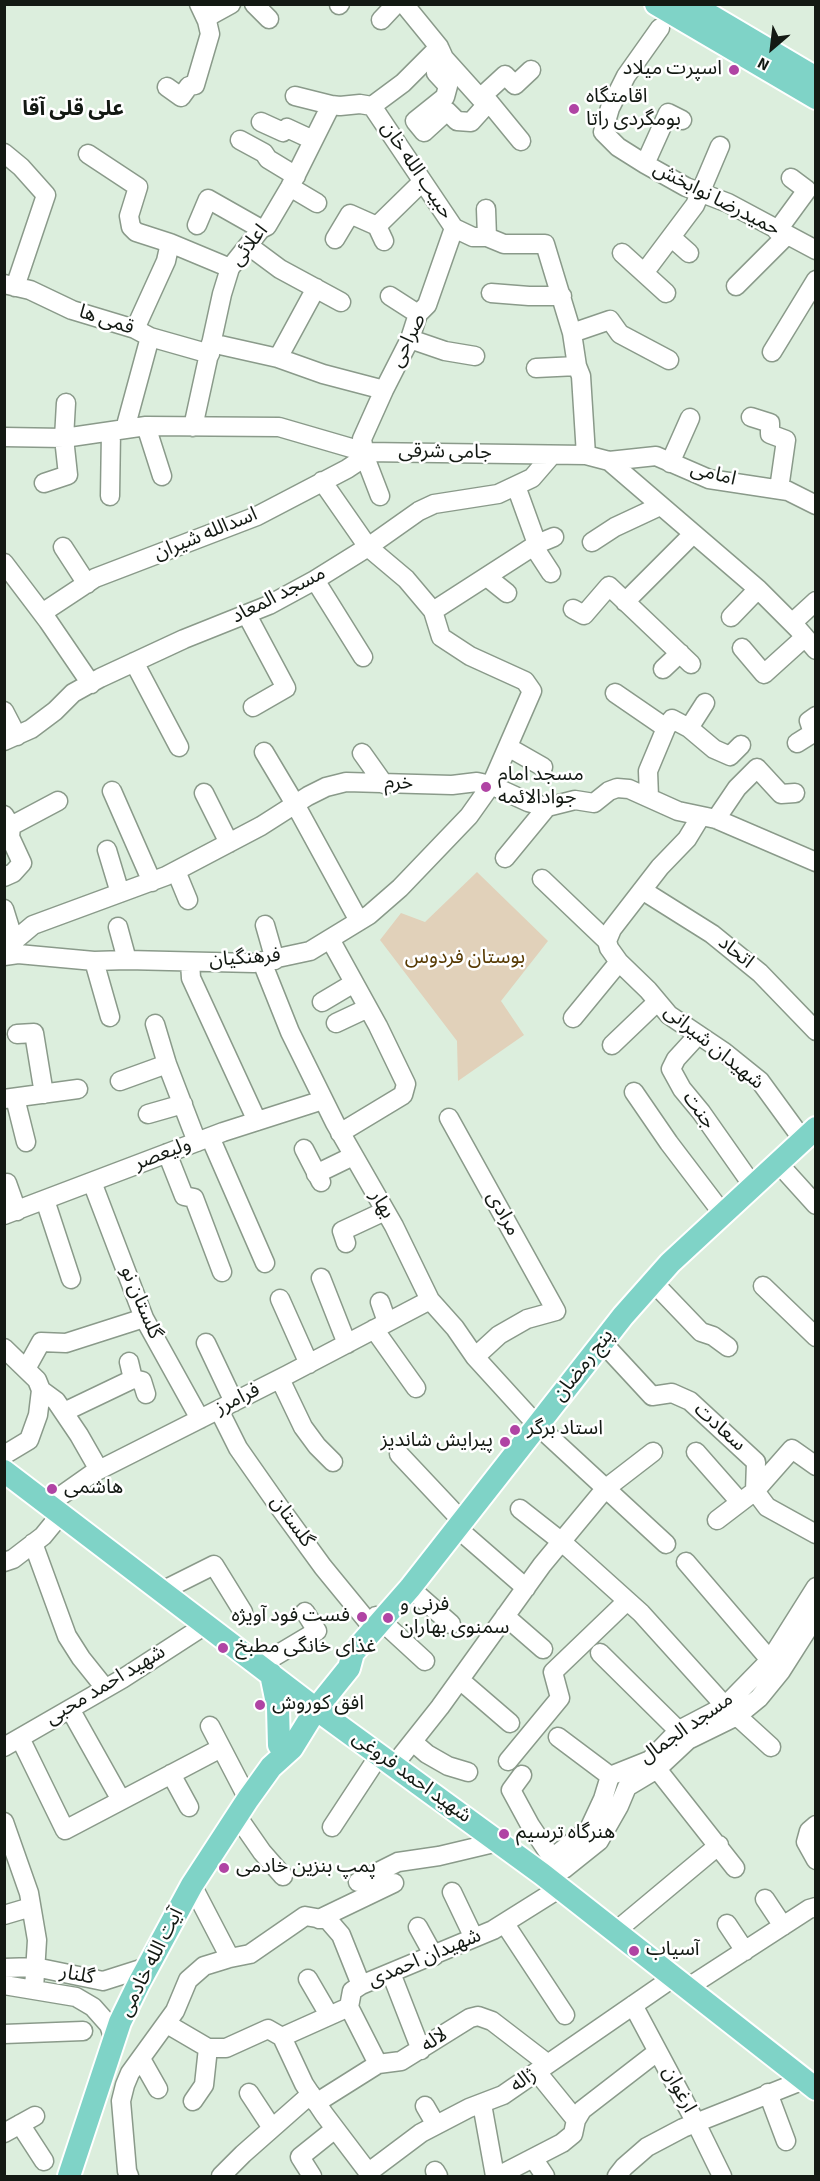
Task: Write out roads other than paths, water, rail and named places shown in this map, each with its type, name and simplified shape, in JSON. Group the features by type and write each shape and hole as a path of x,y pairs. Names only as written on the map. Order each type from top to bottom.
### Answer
{"main road":[{"path":"656,4 816,98"},
{"path":"691,4 816,78"},
{"name":"پنج رمضان","path":"312,1705 349,1668 353,1653 376,1622 410,1588 602,1342 653,1282 670,1263 809,1134"},
{"name":"شهید احمد فروغی","path":"4,1471 164,1590 312,1705 498,1842 547,1866 560,1888 680,1983 809,2079"},
{"name":"پنج رمضان","path":"312,1705 339,1661 353,1653"},
{"path":"266,1670 278,1708 285,1746 313,1733 336,1730 348,1732"},
{"path":"341,1677 339,1710 348,1732"},
{"name":"آیت الله خادمی","path":"74,2175 112,2033 120,2022 192,1885 312,1705"}],"street":[{"path":"166,87 181,97 189,86 195,85 210,34 199,4"},
{"path":"207,21 211,15 231,4"},
{"path":"254,4 269,20"},
{"path":"381,20 396,4"},
{"path":"404,4 439,47 444,58 521,141"},
{"name":"حمیدرضا نوابخش","path":"660,28 626,76 610,108 603,132 618,147 686,187 728,203 816,250"},
{"path":"439,47 436,73 448,86 445,97 415,121 424,132 447,111 457,121 471,122 484,100 504,75 515,86 531,70"},
{"path":"295,96 331,105 366,105 403,83 439,47"},
{"name":"اعلائی","path":"193,427 222,294 230,268 261,229 267,226 293,181 331,105"},
{"name":"حبیب الله خان","path":"366,105 454,228 473,237 487,237 504,244 545,244 561,296"},
{"path":"645,164 668,113 682,120"},
{"path":"261,122 283,132 287,128 313,140"},
{"path":"240,140 264,153 317,203"},
{"path":"644,273 695,206 720,146"},
{"path":"4,153 55,198 10,286"},
{"path":"88,154 138,187 129,216 131,227 136,232 170,243 230,268"},
{"path":"736,286 782,233 807,190 791,178"},
{"path":"335,239 350,214 381,234 423,182"},
{"path":"197,225 202,196 261,229"},
{"path":"486,209 487,237"},
{"name":"صراحی","path":"365,455 362,439 410,339 418,314 426,305 454,228"},
{"path":"671,237 689,253"},
{"path":"110,496 118,430 143,333 170,243"},
{"path":"249,246 280,269 341,302"},
{"path":"622,253 666,293"},
{"path":"772,352 816,280"},
{"name":"قمی ها","path":"10,286 30,290 72,310 143,333 210,348 278,358 322,374 384,390"},
{"path":"278,358 316,288"},
{"path":"491,293 561,296 581,375 586,454"},
{"path":"390,296 418,314"},
{"path":"572,333 610,320 620,334 669,360"},
{"path":"410,339 445,351 475,356"},
{"path":"536,368 577,366"},
{"path":"44,483 68,475 64,438 66,403"},
{"path":"751,417 770,423 770,434 786,440 779,489"},
{"path":"670,463 690,418"},
{"path":"146,426 162,476"},
{"name":"جامی شرقی","path":"4,437 64,438 146,426 279,427 365,455 551,456 586,454 609,461 758,589 810,644"},
{"path":"365,455 380,496"},
{"name":"اسدالله شیران","path":"42,613 95,578 257,516 365,455"},
{"name":"مسجد المعاد","path":"11,738 55,711 73,693 134,662 247,615 315,580 368,547 419,511 434,504 498,494 532,478 551,456"},
{"name":"امامی","path":"609,461 656,456 709,479 779,489 814,499"},
{"path":"322,481 368,547 406,579 433,611 537,544 554,537"},
{"path":"516,486 537,544 536,550 551,573"},
{"path":"592,542 615,527 660,506"},
{"path":"625,602 693,534"},
{"path":"63,547 87,584"},
{"path":"4,563 11,587 42,613 91,684"},
{"path":"488,577 507,593"},
{"path":"315,580 363,657"},
{"path":"573,609 584,615 609,586 686,659 663,669"},
{"path":"731,617 758,589"},
{"path":"792,623 816,601"},
{"name":"فرهنگیان","path":"8,951 94,962 127,960 268,961 310,951 359,921 400,888 469,816 491,785 532,692 525,681 470,656 441,637 433,611"},
{"path":"247,615 286,688 253,707"},
{"path":"742,648 764,674 810,644"},
{"path":"134,662 179,747"},
{"path":"615,693 666,729"},
{"path":"688,728 705,703"},
{"path":"4,711 11,738"},
{"path":"797,742 813,733 809,721 816,716"},
{"path":"649,797 648,771 672,719 688,728 714,749 730,756 741,745"},
{"path":"508,747 543,767"},
{"path":"264,752 359,921"},
{"path":"362,753 384,784"},
{"path":"607,941 612,929 642,890 687,838 708,817 727,805 737,788 757,768 781,794 795,793"},
{"name":"خرم","path":"8,951 33,925 152,882 176,871 261,826 326,787 346,782 452,785 477,782 491,785 528,802 547,807"},
{"path":"505,858 547,807 575,800 594,803 609,791 617,788 629,789 678,811 708,817 816,862"},
{"path":"112,791 152,882"},
{"path":"204,794 228,843"},
{"path":"4,877 13,873 22,863 10,837 8,821 58,801"},
{"path":"107,850 120,893"},
{"path":"176,871 188,900"},
{"name":"شهیدان شیرانی","path":"542,879 607,941 619,962 669,1015 724,1052 760,1081 809,1134"},
{"name":"اتحاد","path":"642,890 712,934 752,966 816,1031"},
{"path":"4,909 8,951"},
{"name":"بهار","path":"265,925 268,961 290,1032 340,1133 385,1211 430,1300 455,1328 475,1357 537,1425 666,1544"},
{"path":"118,927 127,960"},
{"path":"330,939 406,1084 403,1095 340,1133"},
{"path":"94,962 110,1017"},
{"path":"190,962 191,978 205,1012 257,1121"},
{"path":"573,1018 619,962"},
{"path":"322,1002 354,983"},
{"path":"612,1045 657,1002"},
{"path":"336,1023 368,1008"},
{"path":"155,1024 167,1064 183,1104 265,1263"},
{"path":"17,1034 34,1033 44,1094"},
{"name":"جنت","path":"698,1035 676,1059 671,1069 682,1089 753,1186"},
{"path":"120,1081 167,1064"},
{"path":"26,1142 10,1098 78,1089"},
{"path":"634,1092 723,1214"},
{"name":"ولیعصر","path":"11,1213 203,1139 323,1100"},
{"path":"148,1114 183,1104"},
{"name":"مرادی","path":"449,1118 555,1311 527,1319 499,1335 475,1357"},
{"path":"304,1149 318,1178 353,1156"},
{"path":"167,1153 184,1196 194,1198 222,1272"},
{"path":"778,1163 816,1204"},
{"name":"گلستان نو","path":"92,1182 144,1318 200,1419"},
{"path":"7,1183 11,1213"},
{"path":"45,1200 71,1280"},
{"path":"346,1243 342,1231 385,1211"},
{"path":"321,1278 347,1344"},
{"path":"653,1282 701,1332 713,1336 728,1347"},
{"path":"763,1286 816,1337"},
{"path":"280,1299 309,1364"},
{"name":"فرامرز","path":"4,1562 13,1559 43,1536 62,1493 99,1470 430,1300"},
{"path":"380,1302 381,1326 416,1388"},
{"path":"26,1369 40,1342 66,1343 144,1318"},
{"name":"سعادت","path":"602,1342 652,1396 672,1393 690,1401 756,1462 755,1491"},
{"name":"گلستان","path":"206,1343 238,1448 323,1567 376,1622 425,1661"},
{"path":"4,1348 37,1380 41,1390 38,1415 28,1440 4,1455"},
{"path":"64,1412 131,1370 142,1381 146,1394"},
{"path":"280,1379 303,1427 333,1462"},
{"path":"41,1390 56,1401 64,1412 99,1470"},
{"path":"717,1520 755,1491 792,1449 816,1466"},
{"path":"332,1827 387,1760 413,1742 526,1588 605,1489 653,1452"},
{"path":"696,1452 740,1502"},
{"path":"399,1454 460,1524 526,1588"},
{"path":"755,1491 767,1507 816,1534"},
{"path":"520,1509 562,1542 641,1613 731,1711 771,1747"},
{"path":"33,1544 67,1636 105,1688"},
{"path":"686,1562 770,1660"},
{"path":"164,1590 214,1565 243,1612"},
{"name":"مسجد الجمال","path":"731,1711 770,1660 816,1587"},
{"path":"410,1588 451,1624"},
{"path":"508,1761 560,1698 553,1672 627,1601"},
{"path":"266,1670 317,1631 304,1612"},
{"path":"505,1616 543,1649"},
{"name":"شهید احمد محبی","path":"12,1742 105,1688 207,1624"},
{"name":"مسجد الجمال","path":"610,1776 650,1760 684,1735 759,1698 781,1671 813,1624"},
{"path":"600,1653 684,1735"},
{"path":"460,1680 510,1723"},
{"path":"70,1709 121,1800"},
{"path":"210,1726 221,1748 261,1852 283,1876"},
{"name":"مسجد الجمال","path":"547,1866 564,1869 598,1841 619,1806 627,1787 657,1769 684,1735"},
{"path":"522,1775 511,1790 530,1825 547,1866 589,1829 603,1800 610,1776 558,1737"},
{"path":"12,1742 65,1830 221,1748"},
{"path":"413,1742 427,1754 448,1766 468,1772"},
{"path":"657,1769 735,1868"},
{"path":"171,1774 189,1807"},
{"path":"816,1825 809,1832 806,1842 816,1860"},
{"path":"6,1828 29,1893 37,1940 34,1989"},
{"path":"358,1882 398,1862 439,1856 498,1842"},
{"path":"616,1931 719,1845"},
{"path":"319,1919 394,1883"},
{"path":"192,1885 231,1958"},
{"name":"شهیدان احمدی","path":"282,2037 349,2007 352,1991 361,1985 435,1956 505,1924 560,1888"},
{"path":"452,1892 474,1938"},
{"path":"765,1899 783,1926"},
{"path":"4,1915 31,1907"},
{"name":"ژاله","path":"370,2174 421,2133 469,2108 482,2104 499,2088 542,2068 633,2005 745,1951 809,1909 816,1907"},
{"path":"129,2176 121,2101 130,2073 167,2024 188,1980 204,1966 250,1954 305,1916 328,1920 341,1935 361,1985"},
{"path":"505,1924 565,2015"},
{"path":"727,1924 745,1951"},
{"path":"418,1927 435,1956"},
{"name":"گلنار","path":"4,1968 35,1968 104,1981 147,1967"},
{"path":"391,1973 421,2050"},
{"path":"309,1979 329,2015"},
{"name":"گلنار","path":"4,1985 76,1997 93,2007 112,2033"},
{"name":"ارغوان","path":"633,2005 722,2176"},
{"path":"349,2007 378,2064"},
{"name":"لاله","path":"313,2098 378,2064 403,2068 421,2050 470,2018 478,2016 492,2020 542,2068 576,2120"},
{"path":"167,2024 208,2048 226,2048 267,2029 282,2037 313,2098 370,2174"},
{"path":"4,2034 83,2031"},
{"path":"192,2101 204,2085 208,2048"},
{"path":"482,2104 496,2176 562,2143 573,2134 576,2120 582,2110 657,2052"},
{"path":"141,2059 158,2089"},
{"path":"617,2176 647,2147 696,2123 768,2093 809,2079"},
{"path":"98,2089 121,2101"},
{"path":"249,2093 272,2128"},
{"path":"768,2093 786,2141"},
{"path":"221,2176 272,2128 313,2098"},
{"path":"425,2106 436,2125"},
{"path":"20,2125 44,2161"},
{"path":"312,2176 300,2157 335,2129"},
{"path":"533,2158 545,2176"}],"place":[{"name":"اسپرت میلاد","path":"734,70"},
{"name":"اقامتگاه بومگردی راتا","path":"574,109"},
{"name":"مسجد امام جوادالائمه","path":"486,787"},
{"name":"استاد برگر","path":"515,1430"},
{"name":"پیرایش شاندیز","path":"505,1442"},
{"name":"هاشمی","path":"52,1489"},
{"name":"فست فود آویژه","path":"362,1617"},
{"name":"فرنی و سمنوی بهاران","path":"388,1618"},
{"name":"غذای خانگی مطبخ","path":"223,1648"},
{"name":"افق کوروش","path":"260,1705"},
{"name":"هنرگاه ترسیم","path":"504,1834"},
{"name":"پمپ بنزین خادمی","path":"224,1868"},
{"name":"آسیاب","path":"634,1951"}],"district":[{"name":"علی قلی آقا","path":"73,110"}],"park label":[{"name":"بوستان فردوس","path":"465,959"}]}
